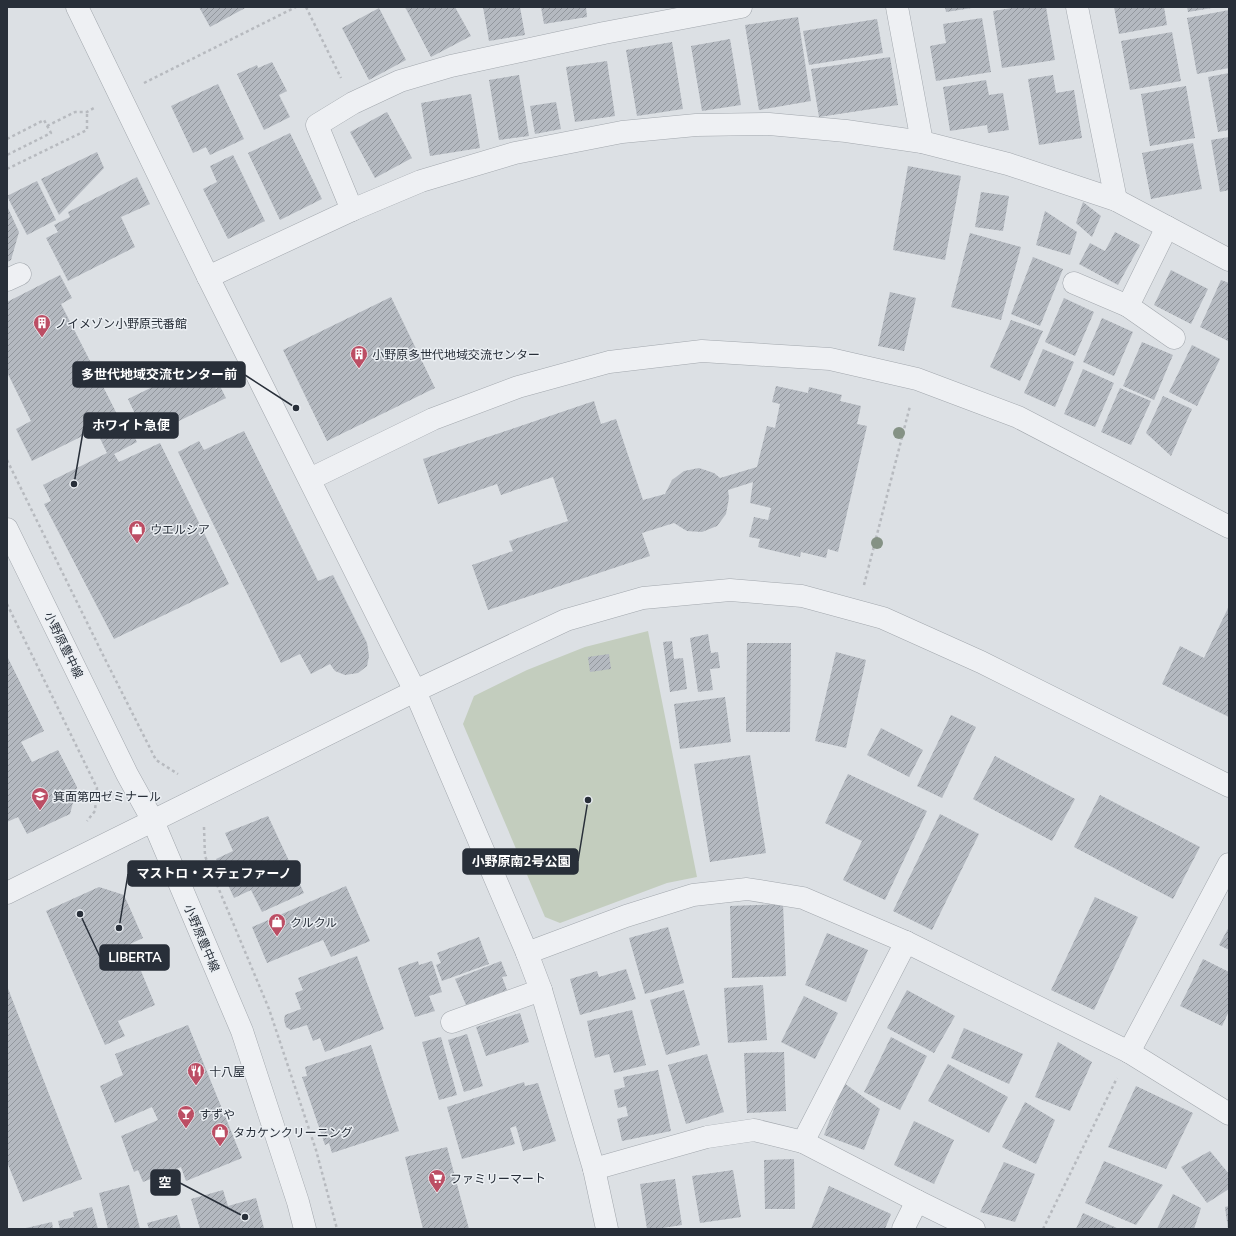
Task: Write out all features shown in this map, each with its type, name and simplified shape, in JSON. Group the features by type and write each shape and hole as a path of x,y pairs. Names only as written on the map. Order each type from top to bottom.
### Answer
{"street":[{"path":"77,7 208,277 415,691 527,953 541,990 594,1169 607,1229"},
{"path":"352,210 317,125 353,103 400,81 451,66 604,33 741,7"},
{"path":"897,7 922,142"},
{"path":"1077,7 1116,200"},
{"path":"208,277 352,210 421,181 516,153 622,132 696,124 769,124 846,130 922,142 1008,164 1116,200 1229,260"},
{"path":"1128,306 1167,227"},
{"path":"1074,283 1128,306 1174,338"},
{"path":"310,479 433,419 518,387 609,362 702,351 830,359 917,378 1018,416 1229,527"},
{"name":"小野原豊中線","path":"7,529 127,774 153,821 242,1031 298,1202 305,1229"},
{"path":"7,893 415,691 566,620 643,598 730,590 802,596 883,618 981,662 1229,786"},
{"path":"1129,1052 1229,864"},
{"path":"527,953 626,916 693,895 747,889 803,898 906,942 1129,1052 1229,1114"},
{"path":"803,1142 906,942"},
{"path":"452,1022 541,990"},
{"path":"594,1169 707,1137 754,1130 803,1142 974,1229"},
{"path":"903,1229 917,1201"}],"path":[{"path":"142,84 296,7"},
{"path":"306,7 353,103"},
{"path":"7,169 87,130 87,112 74,112 48,126"},
{"path":"7,139 44,120 51,133 7,155"},
{"path":"863,588 917,378"},
{"path":"7,460 156,760 178,774"},
{"path":"7,604 98,788 96,811"},
{"path":"1044,1229 1129,1052"}],"green space":[{"path":"648,631 697,877 667,883 560,923 545,917 463,724 474,696 527,670 585,647"}],"building":[{"path":"199,7 247,7 210,27"},
{"path":"405,7 455,7 471,36 431,57"},
{"path":"483,7 520,7 525,35 489,41"},
{"path":"541,7 586,7 587,17 544,24"},
{"path":"945,7 972,7 972,8 946,12"},
{"path":"1018,7 1046,7 1055,60 1002,68 993,11"},
{"path":"1114,7 1164,7 1167,25 1119,34"},
{"path":"1187,7 1212,7 1212,8 1188,12"},
{"path":"379,8 406,60 369,80 342,28"},
{"path":"1229,10 1229,68 1197,74 1187,18"},
{"path":"798,17 811,101 759,110 745,25"},
{"path":"982,18 991,72 936,81 930,46 946,43 943,24"},
{"path":"877,19 883,53 809,65 803,31"},
{"path":"1172,32 1181,81 1130,90 1121,41"},
{"path":"730,39 741,105 702,111 691,46"},
{"path":"672,42 683,109 637,116 626,50"},
{"path":"890,57 898,105 819,117 811,69"},
{"path":"607,61 615,116 575,122 566,67"},
{"path":"272,62 287,91 279,95 290,117 264,130 237,74 257,65 258,68"},
{"path":"1229,73 1229,130 1218,132 1208,77"},
{"path":"519,75 529,136 499,140 489,80"},
{"path":"1053,75 1056,93 1074,90 1082,138 1039,145 1028,79"},
{"path":"986,80 989,95 1003,93 1009,130 988,133 987,125 950,131 943,87"},
{"path":"218,84 244,139 210,155 206,147 193,153 171,106"},
{"path":"1186,86 1195,138 1150,146 1141,94"},
{"path":"471,94 480,148 430,156 421,103"},
{"path":"556,102 561,129 535,134 530,106"},
{"path":"387,112 412,158 375,178 350,132"},
{"path":"290,133 322,199 280,220 248,153"},
{"path":"1229,137 1229,190 1220,192 1211,140"},
{"path":"1193,143 1202,189 1151,199 1142,153"},
{"path":"97,152 104,168 59,215 41,179"},
{"path":"233,155 265,221 228,239 203,189 217,182 210,166"},
{"path":"908,166 961,176 945,260 893,250"},
{"path":"137,177 150,204 121,217 135,247 68,281 46,238 58,232 54,225 70,217 68,212"},
{"path":"37,181 56,220 27,235 7,196"},
{"path":"981,192 1009,196 1003,231 975,227"},
{"path":"1083,202 1101,216 1092,237 1076,223"},
{"path":"7,206 19,232 11,260 7,262"},
{"path":"1045,211 1077,232 1070,255 1036,245"},
{"path":"1115,232 1140,245 1118,285 1079,264 1090,243 1105,251"},
{"path":"970,233 1021,247 1001,320 951,307"},
{"path":"1033,257 1063,269 1040,326 1011,314"},
{"path":"1171,270 1208,289 1191,324 1154,305"},
{"name":"ノイメゾン小野原弐番館","path":"60,275 72,298 61,304 119,418 32,461 16,429 31,421 7,372 7,302"},
{"path":"1221,280 1229,283 1228,341 1200,327"},
{"path":"890,292 916,298 904,351 878,346"},
{"name":"小野原多世代地域交流センター","path":"391,297 435,388 327,441 283,350"},
{"path":"1064,298 1094,312 1075,356 1045,342"},
{"path":"1102,318 1133,332 1114,376 1083,362"},
{"path":"1011,320 1043,331 1020,381 990,367"},
{"path":"1142,342 1173,355 1154,400 1123,386"},
{"path":"1192,345 1220,359 1197,406 1169,392"},
{"path":"1043,349 1074,362 1055,407 1024,393"},
{"path":"203,362 216,389 220,386 226,398 146,437 128,399"},
{"path":"1083,369 1114,383 1095,427 1064,414"},
{"path":"776,386 808,393 809,387 842,395 840,401 861,406 857,424 867,426 838,552 828,549 826,558 801,552 800,557 758,547 760,539 749,537 754,517 768,520 771,508 750,503 753,482 728,490 729,498 726,514 717,526 702,532 687,531 674,523 642,533 650,556 488,610 472,565 513,551 509,541 568,521 553,477 501,495 497,484 438,504 423,459 594,401 601,424 616,419 643,500 665,494 672,480 684,471 699,468 714,473 720,478 757,467 767,426 775,428 780,404 772,402"},
{"path":"1120,388 1151,401 1131,445 1101,432"},
{"path":"1163,396 1192,409 1171,456 1146,433"},
{"name":"ウエルシア","path":"126,419 137,442 114,454 119,462 160,443 229,584 114,639 44,504 51,501 43,485 107,453 97,432"},
{"path":"244,431 318,581 333,575 367,643 369,656 367,666 358,673 345,675 335,671 330,664 311,674 300,654 281,663 178,452 199,441 204,450"},
{"path":"1229,606 1229,717 1162,684 1180,646 1204,658"},
{"path":"708,634 711,653 718,652 720,668 710,669 713,690 698,692 690,638"},
{"path":"672,641 674,659 683,658 687,689 670,692 663,642"},
{"path":"747,643 791,643 790,732 746,732"},
{"path":"836,652 866,660 846,748 815,741"},
{"path":"609,654 611,669 590,672 588,657"},
{"path":"7,656 44,731 21,742 32,762 58,750 77,787 70,814 27,834 18,817 7,822"},
{"path":"725,697 731,742 680,749 674,704"},
{"path":"951,715 976,727 942,798 917,786"},
{"path":"881,728 923,750 909,777 867,755"},
{"path":"750,755 766,853 710,862 694,764"},
{"path":"995,756 1075,799 1052,841 973,799"},
{"path":"848,774 927,811 885,900 843,880 862,841 825,823"},
{"path":"1100,795 1200,847 1173,899 1074,847"},
{"path":"940,814 979,834 932,930 893,911"},
{"path":"268,816 304,893 262,912 251,890 234,898 216,859 233,851 225,833"},
{"path":"346,886 370,941 331,957 323,940 267,963 252,927"},
{"path":"99,887 124,895 143,938 130,944 155,1005 118,1021 125,1036 105,1045 46,911"},
{"path":"1095,897 1138,917 1094,1010 1051,990"},
{"path":"783,904 786,976 732,978 730,906"},
{"path":"668,927 684,983 645,994 629,938"},
{"path":"1229,927 1229,950 1219,945"},
{"path":"827,933 868,950 846,1002 805,985"},
{"path":"479,937 489,964 442,981 436,965 441,963 437,953"},
{"path":"357,956 384,1029 325,1052 320,1038 313,1041 307,1025 291,1030 286,1027 284,1020 285,1015 301,1009 295,993 303,990 298,978"},
{"path":"1203,959 1229,972 1229,1011 1222,1026 1180,1006"},
{"path":"418,961 419,965 432,961 442,992 429,996 435,1011 415,1017 398,968"},
{"path":"501,961 507,976 502,977 507,990 466,1005 455,979"},
{"path":"626,969 636,999 580,1015 570,979 597,971 599,977"},
{"path":"763,985 767,1040 728,1043 724,988"},
{"path":"7,986 82,1179 23,1202 7,1162"},
{"path":"684,990 700,1045 666,1055 650,1000"},
{"path":"907,990 955,1016 934,1053 887,1028"},
{"path":"804,996 838,1013 815,1059 781,1042"},
{"path":"632,1010 646,1065 614,1073 609,1054 595,1058 587,1021"},
{"path":"520,1013 529,1042 486,1056 476,1027"},
{"path":"188,1025 242,1158 186,1181 181,1167 143,1182 138,1170 134,1172 121,1136 158,1120 152,1107 115,1123 100,1086 123,1075 115,1054"},
{"path":"964,1028 1023,1054 1009,1084 951,1058"},
{"path":"467,1034 483,1086 464,1092 448,1040"},
{"path":"441,1037 457,1095 439,1100 422,1042"},
{"path":"891,1037 927,1056 900,1110 864,1092"},
{"path":"1058,1042 1092,1062 1070,1111 1035,1097"},
{"path":"371,1045 399,1131 332,1153 329,1143 325,1145 302,1077 307,1076 305,1067"},
{"path":"784,1052 786,1111 747,1113 744,1053"},
{"path":"707,1054 724,1112 686,1124 668,1065"},
{"path":"948,1064 1008,1097 989,1133 928,1101"},
{"path":"658,1070 671,1131 622,1141 617,1119 628,1116 626,1106 618,1108 614,1090 625,1087 623,1077"},
{"path":"524,1082 525,1086 538,1083 556,1141 523,1151 516,1126 510,1128 515,1144 462,1159 447,1107"},
{"path":"844,1083 880,1109 864,1150 824,1135"},
{"path":"1136,1086 1193,1113 1166,1169 1108,1147"},
{"path":"1025,1102 1055,1120 1036,1164 1002,1147"},
{"path":"914,1121 954,1140 934,1184 894,1165"},
{"name":"ファミリーマート","path":"447,1147 469,1229 423,1229 405,1157"},
{"path":"1210,1151 1229,1174 1229,1189 1207,1203 1181,1167"},
{"path":"794,1159 795,1209 765,1209 764,1160"},
{"path":"1104,1161 1163,1185 1136,1225 1085,1203"},
{"path":"1004,1162 1035,1174 1015,1222 980,1212"},
{"path":"733,1170 741,1217 700,1223 692,1176"},
{"path":"675,1179 682,1225 647,1229 640,1184"},
{"path":"129,1185 140,1229 108,1229 99,1193"},
{"path":"829,1186 891,1214 885,1229 811,1229"},
{"path":"223,1190 228,1206 256,1198 264,1228 200,1229 191,1199"},
{"path":"1173,1194 1201,1208 1194,1229 1157,1229"},
{"path":"1229,1206 1229,1229 1228,1229 1225,1207"},
{"path":"92,1207 98,1229 60,1229 58,1221 74,1217 73,1212"},
{"path":"1083,1213 1119,1229 1076,1229"},
{"path":"177,1215 181,1229 149,1229 147,1223"},
{"path":"52,1222 53,1229 26,1229 26,1228"}],"place":[{"name":"ノイメゾン小野原弐番館","path":"42,338"},
{"name":"小野原多世代地域交流センター","path":"359,369"},
{"name":"多世代地域交流センター前","path":"296,408"},
{"name":"ホワイト急便","path":"74,484"},
{"name":"ウエルシア","path":"137,544"},
{"name":"小野原南2号公園","path":"588,800"},
{"name":"箕面第四ゼミナール","path":"40,811"},
{"name":"LIBERTA","path":"80,914"},
{"name":"マストロ・ステェファーノ","path":"119,928"},
{"name":"クルクル","path":"277,937"},
{"name":"十八屋","path":"196,1086"},
{"name":"すずや","path":"186,1129"},
{"name":"タカケンクリーニング","path":"220,1147"},
{"name":"ファミリーマート","path":"437,1193"},
{"name":"空","path":"245,1217"}]}
